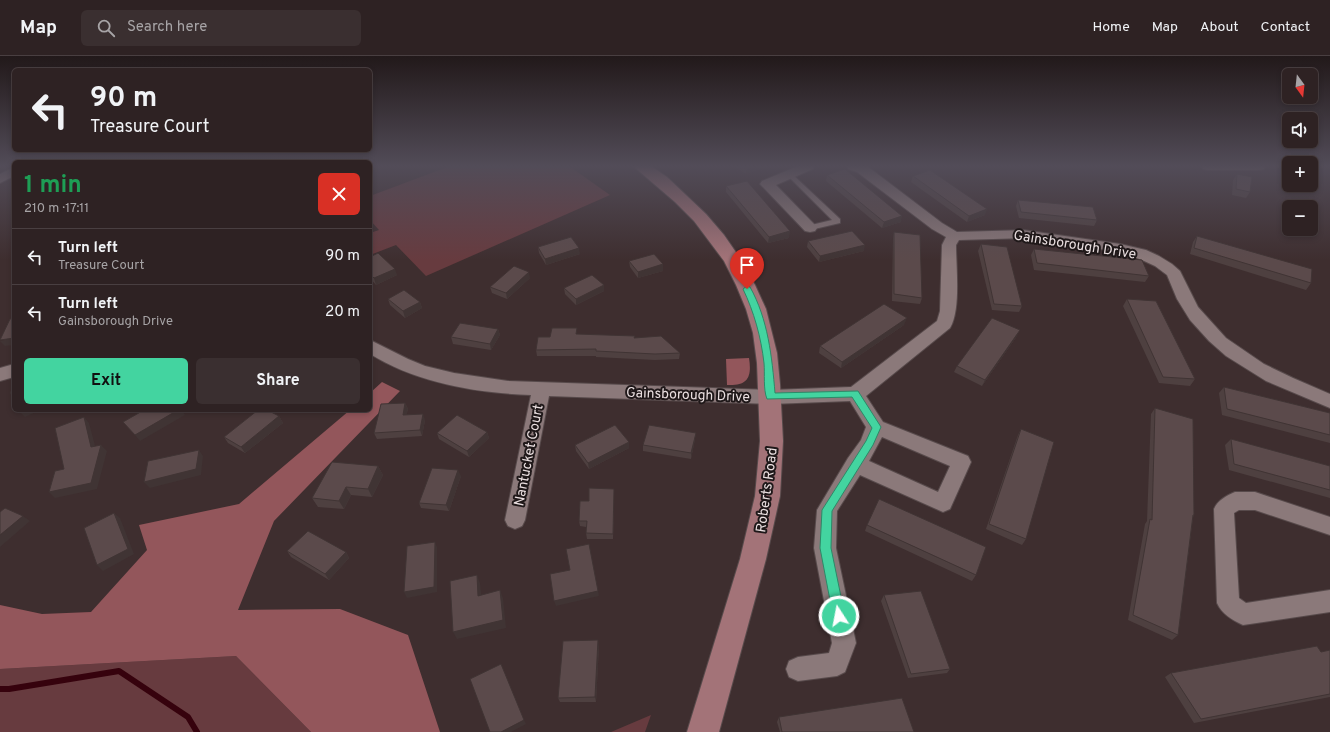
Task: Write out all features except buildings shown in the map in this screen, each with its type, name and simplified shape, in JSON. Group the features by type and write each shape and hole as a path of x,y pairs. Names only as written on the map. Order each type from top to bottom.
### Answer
{"main road":[{"name":"Roberts Road","path":"680,198 689,206 724,248 740,275 753,302 763,332 768,362 771,397 772,442 769,484 759,539 703,732"}],"street":[{"path":"780,198 810,228"},
{"path":"855,464 943,503 961,462 876,427 855,394 944,324 948,311 949,245 954,236 937,226 900,198"},
{"name":"Gainsborough Drive","path":"954,236 1023,234 1120,248 1150,258 1162,264 1173,273 1185,300 1196,317 1230,349 1253,365 1281,381 1330,401"},
{"name":"Gainsborough Drive","path":"372,347 402,364 449,379 501,387 541,390 771,397 855,394"},
{"path":"0,375 12,371"},
{"name":"Nantucket Court","path":"515,520 541,390"},
{"path":"798,669 837,664 844,643 825,548 827,510 855,464 870,443 876,427"},
{"path":"1330,526 1255,501 1235,501 1224,509 1228,603 1243,614 1330,601"}],"lane":[{"path":"810,228 837,221 813,198"}],"shaded area":[{"path":"372,198 604,198 426,276 396,245 372,254 372,232 379,230 372,222"},
{"path":"749,358 750,370 747,379 740,384 727,385 726,359"},
{"path":"382,382 400,391 274,521 238,610 340,609 408,635 440,732 311,732 236,656 0,669 0,605 42,614 91,612 147,550 139,525 239,504 348,412 372,412 372,391"},
{"path":"236,656 311,732 0,732 0,669"},
{"path":"651,715 645,732 611,732"}],"waterway":[{"path":"0,689 9,689 119,671 188,717 197,732"}],"route":[{"path":"747,289 763,332 768,362 771,397 855,394 866,409 876,427 870,443 827,510 825,548 839,616"}]}
